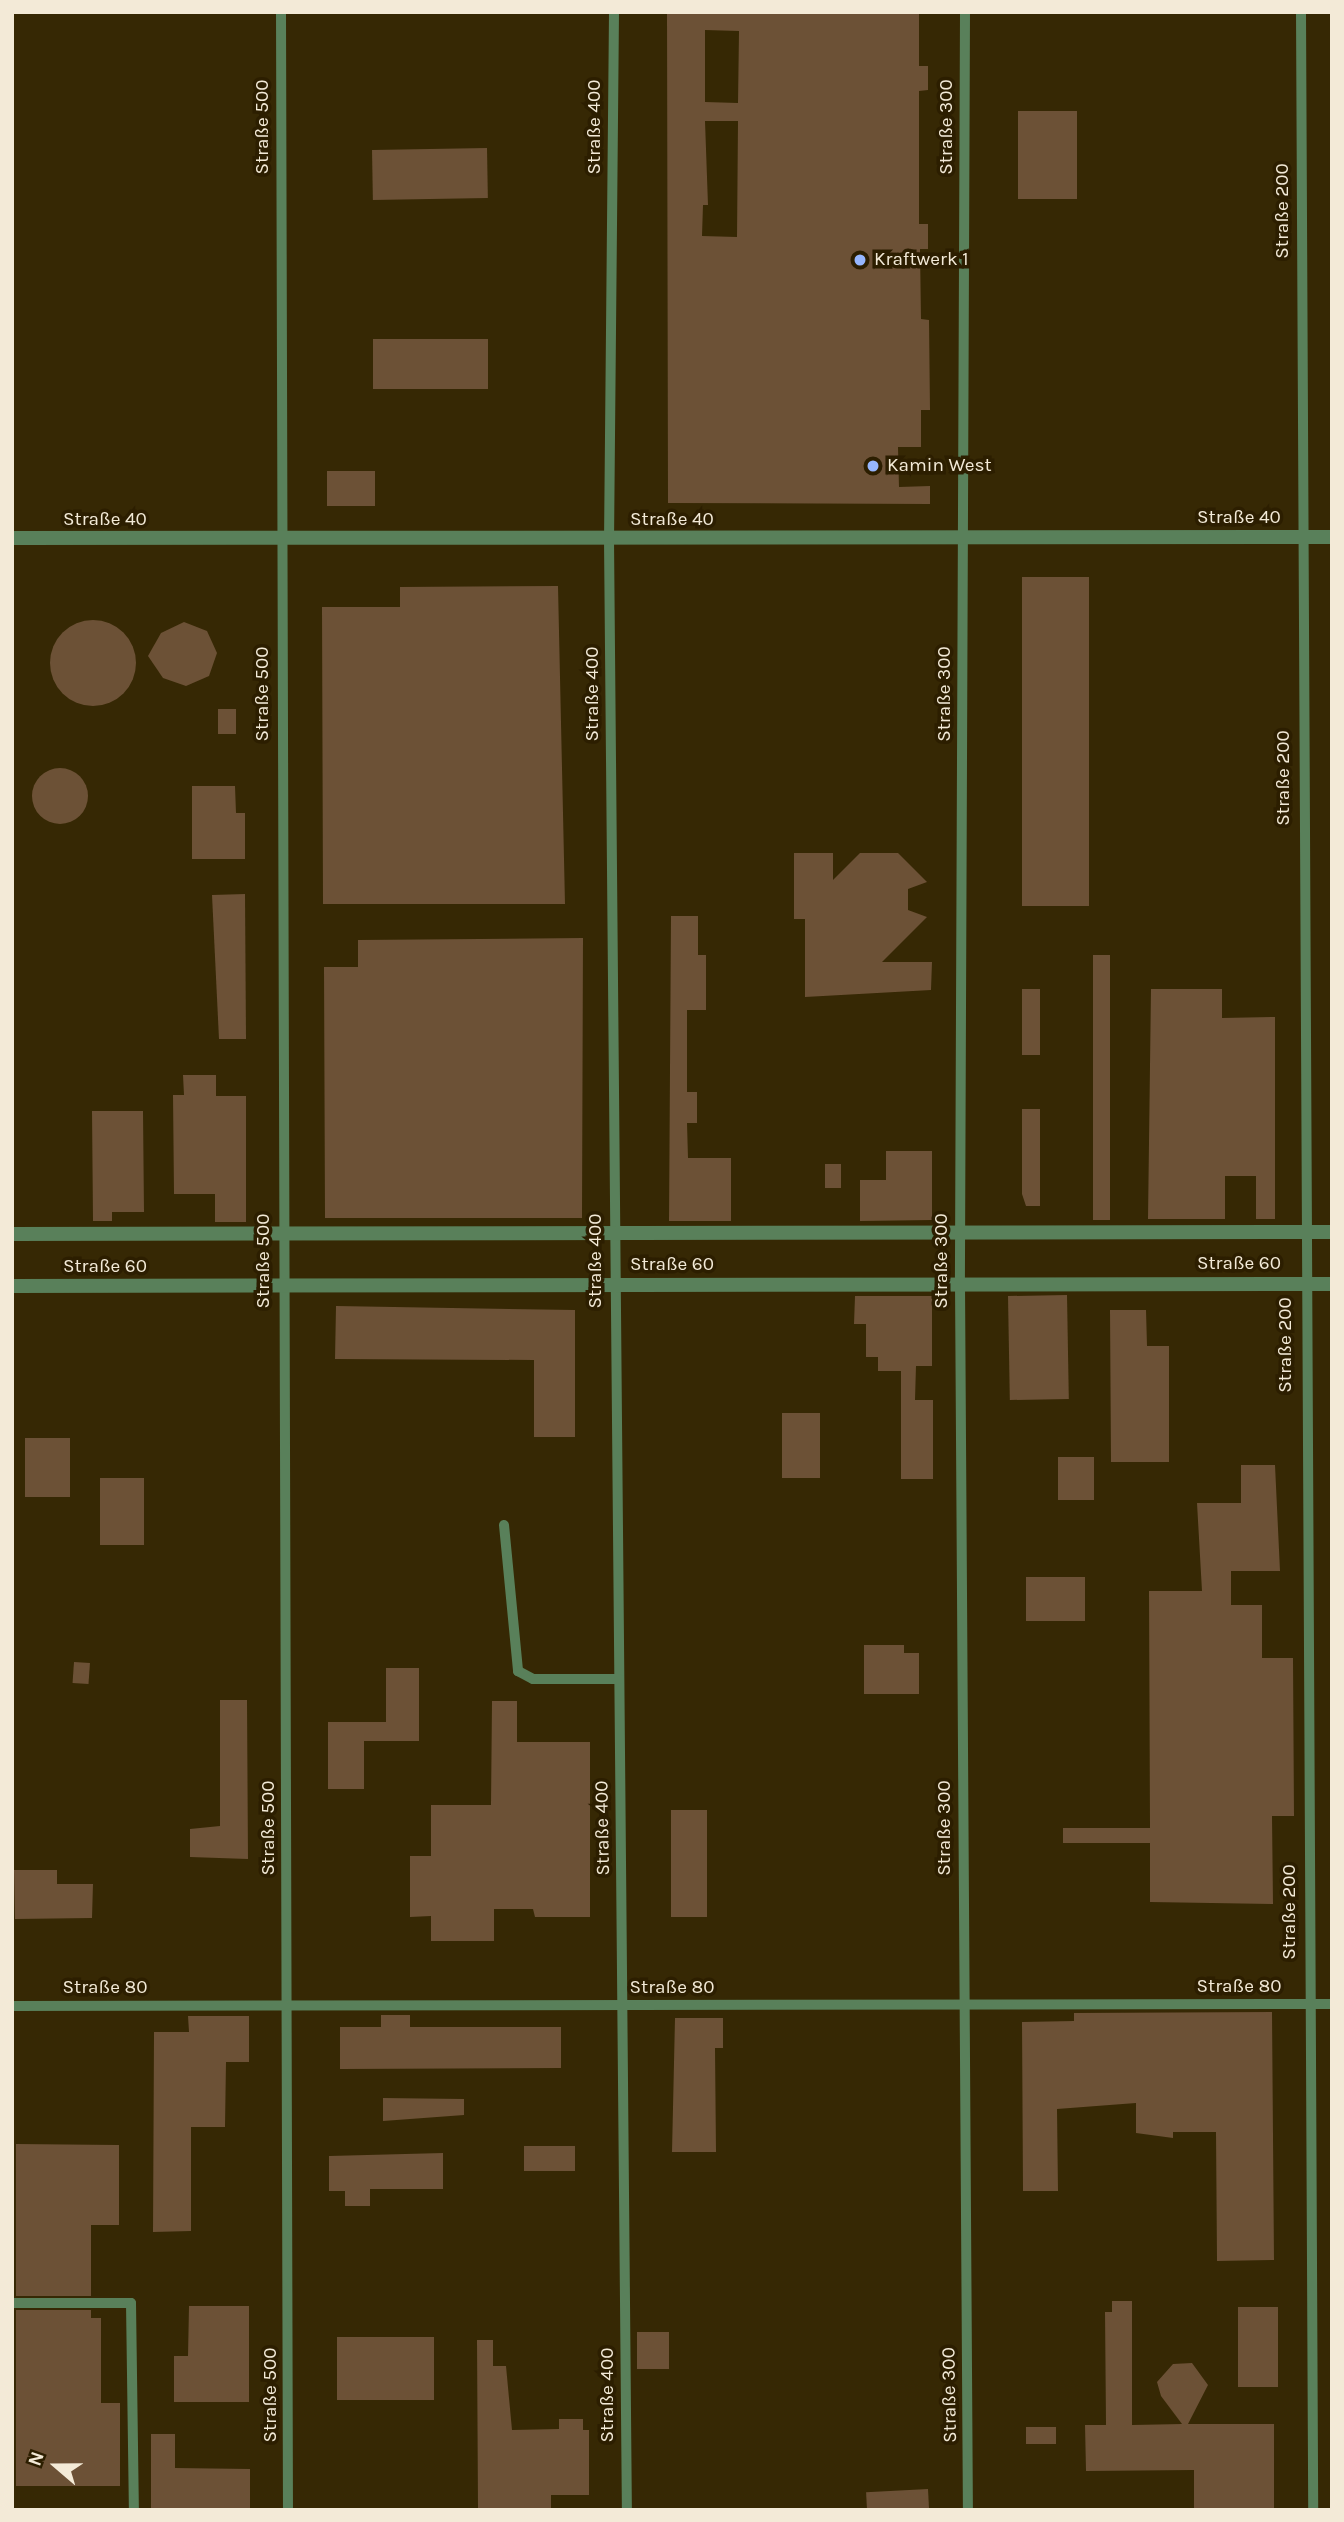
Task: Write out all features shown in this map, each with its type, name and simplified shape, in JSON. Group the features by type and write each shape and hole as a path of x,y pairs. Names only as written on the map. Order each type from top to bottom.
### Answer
{"street":[{"name":"Straße 40","path":"12,538 281,540 1332,537"},
{"path":"12,1234 1332,1232"},
{"name":"Straße 60","path":"12,1286 1332,1284"}],"lane":[{"name":"Straße 500","path":"281,12 282,1286 288,2006 288,2510"},
{"name":"Straße 400","path":"614,12 609,539 627,2510"},
{"name":"Straße 300","path":"965,12 960,1284 968,2510"},
{"name":"Straße 200","path":"1301,12 1303,1284 1312,2510"},
{"path":"504,1525 518,1671 533,1679 619,1679"},
{"name":"Straße 80","path":"12,2006 1332,2004"},
{"path":"12,2303 131,2303 134,2510"}],"building":[{"path":"667,12 919,12 919,66 928,66 928,90 919,91 919,224 928,224 928,249 920,249 921,319 929,320 930,410 921,410 921,447 898,447 899,487 930,486 930,504 668,503","holes":["705,30 739,31 738,103 705,102","705,121 738,121 737,237 702,236 703,205 708,205"]},
{"path":"1018,111 1077,111 1077,199 1018,199"},
{"path":"487,148 488,198 373,200 372,150"},
{"path":"373,339 488,339 488,389 373,389"},
{"path":"327,471 375,471 375,506 327,506"},
{"path":"1022,577 1089,577 1089,906 1022,906"},
{"path":"558,586 565,904 323,904 322,607 400,607 400,587"},
{"path":"85,620 101,620 124,632 133,646 136,663 133,680 124,694 101,706 85,706 69,699 57,687 50,671 50,655 57,639 69,627"},
{"path":"184,622 207,631 217,653 209,676 186,686 163,678 148,656 161,633"},
{"path":"218,709 236,709 236,734 218,734"},
{"path":"60,768 71,770 80,776 86,785 86,807 80,816 71,822 60,824 49,822 40,816 34,807 32,796 34,785 40,776 49,770"},
{"path":"192,786 235,786 236,813 245,813 245,859 192,859"},
{"path":"794,853 833,853 833,880 860,853 898,853 927,882 908,889 908,910 927,917 882,962 932,962 931,990 805,997 805,919 794,919"},
{"path":"245,894 246,1039 219,1039 212,895"},
{"path":"671,916 698,916 698,955 706,955 706,1010 687,1010 687,1092 697,1092 697,1123 687,1123 688,1158 731,1158 731,1221 669,1221"},
{"path":"583,938 582,1218 325,1218 324,967 358,967 358,940"},
{"path":"1093,955 1110,955 1110,1220 1093,1220"},
{"path":"1022,989 1040,989 1040,1055 1022,1055"},
{"path":"1151,989 1222,989 1222,1018 1275,1017 1275,1219 1256,1219 1256,1176 1225,1176 1225,1219 1148,1219"},
{"path":"183,1075 216,1075 216,1096 246,1096 246,1222 215,1222 215,1194 174,1194 173,1095 184,1095"},
{"path":"1022,1109 1040,1109 1040,1206 1026,1206 1022,1194"},
{"path":"92,1111 143,1111 144,1212 112,1212 112,1221 93,1221"},
{"path":"886,1151 932,1151 932,1220 860,1221 860,1180 886,1180"},
{"path":"825,1164 841,1164 841,1188 825,1188"},
{"path":"1067,1295 1069,1399 1010,1400 1008,1296"},
{"path":"855,1296 932,1296 932,1366 916,1366 915,1400 933,1400 933,1479 901,1479 901,1371 878,1371 878,1357 866,1357 866,1324 854,1324"},
{"path":"336,1306 575,1310 575,1437 534,1437 534,1360 335,1359"},
{"path":"1110,1310 1146,1310 1147,1346 1169,1346 1169,1462 1111,1462"},
{"path":"782,1413 820,1413 820,1478 782,1478"},
{"path":"25,1438 70,1438 70,1497 25,1497"},
{"path":"1058,1457 1094,1457 1094,1500 1058,1500"},
{"path":"1241,1465 1275,1465 1280,1571 1231,1571 1231,1605 1262,1605 1262,1658 1293,1658 1294,1816 1272,1816 1273,1904 1150,1902 1150,1843 1063,1843 1063,1828 1150,1828 1149,1591 1202,1591 1197,1503 1241,1503"},
{"path":"100,1478 144,1478 144,1545 100,1545"},
{"path":"1026,1577 1085,1577 1085,1621 1026,1621"},
{"path":"864,1645 904,1645 904,1653 919,1653 919,1694 864,1694"},
{"path":"74,1662 90,1663 88,1684 73,1683"},
{"path":"386,1668 419,1668 419,1741 364,1741 364,1789 328,1789 328,1722 386,1722"},
{"path":"220,1700 247,1700 248,1859 190,1857 190,1829 220,1826"},
{"path":"492,1701 517,1701 517,1742 590,1742 590,1917 535,1917 533,1909 494,1909 494,1941 431,1941 431,1916 410,1917 410,1856 431,1856 431,1805 491,1805"},
{"path":"671,1810 707,1810 707,1917 671,1917"},
{"path":"14,1870 57,1870 57,1884 93,1884 92,1918 15,1919"},
{"path":"1272,2012 1274,2260 1217,2261 1216,2132 1173,2132 1173,2138 1136,2133 1136,2103 1057,2109 1058,2191 1023,2191 1022,2022 1074,2021 1074,2013"},
{"path":"381,2015 410,2015 410,2027 561,2027 561,2068 340,2069 340,2027 381,2027"},
{"path":"188,2016 249,2016 249,2062 226,2062 225,2127 191,2127 191,2231 153,2232 154,2032 189,2032"},
{"path":"675,2018 723,2018 723,2048 715,2048 716,2152 672,2152"},
{"path":"383,2098 464,2099 464,2115 383,2121"},
{"path":"16,2144 119,2145 119,2225 91,2225 91,2296 16,2296"},
{"path":"524,2146 575,2146 575,2171 524,2171"},
{"path":"443,2153 443,2189 370,2189 370,2206 345,2206 345,2191 329,2191 329,2156"},
{"path":"1112,2301 1132,2301 1132,2425 1182,2424 1161,2396 1157,2382 1173,2364 1192,2363 1208,2385 1188,2424 1274,2424 1274,2510 1194,2510 1194,2470 1086,2471 1085,2425 1106,2425 1105,2312 1112,2312"},
{"path":"189,2306 249,2306 249,2402 174,2402 174,2356 188,2356"},
{"path":"1238,2307 1278,2307 1278,2387 1238,2387"},
{"path":"16,2310 91,2310 91,2318 101,2318 101,2403 120,2403 120,2486 16,2486"},
{"path":"637,2332 669,2332 669,2369 637,2369"},
{"path":"337,2337 434,2337 434,2400 337,2400"},
{"path":"477,2340 493,2340 493,2366 506,2366 512,2430 559,2429 559,2419 583,2419 583,2430 589,2430 589,2495 551,2495 551,2510 478,2510"},
{"path":"1026,2427 1056,2427 1056,2444 1026,2444"},
{"path":"151,2434 175,2434 175,2468 250,2469 250,2510 151,2508"},
{"path":"928,2489 929,2510 867,2510 866,2492"}],"place":[{"name":"Kraftwerk 1","path":"860,260"},
{"name":"Kamin West","path":"873,466"}]}
